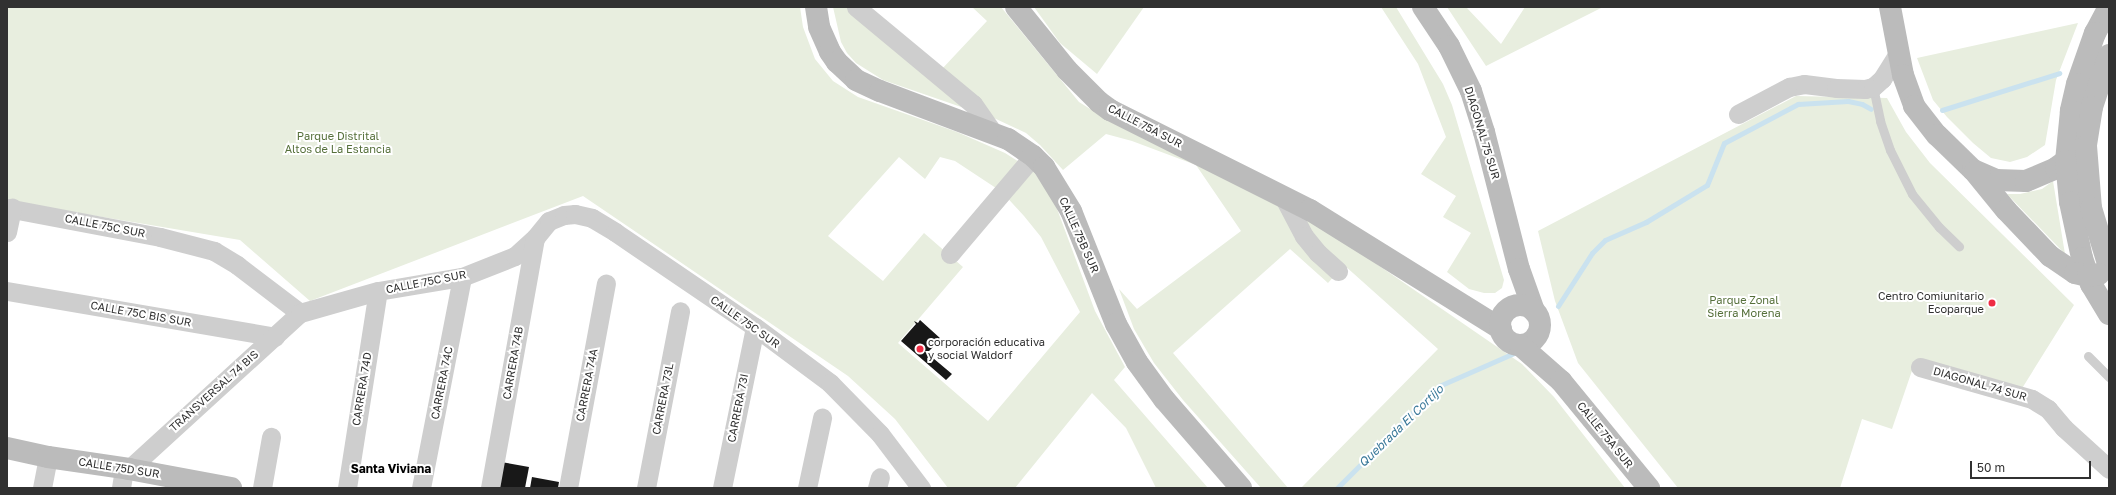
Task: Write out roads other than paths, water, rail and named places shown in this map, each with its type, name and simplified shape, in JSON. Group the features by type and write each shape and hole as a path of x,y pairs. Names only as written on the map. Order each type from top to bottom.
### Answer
{"street":[{"path":"856,7 973,104 993,133"},
{"name":"CALLE 75A SUR","path":"1016,7 1067,70 1099,102 1126,119 1182,144 1324,218 1460,303 1519,317 1546,352 1561,381"},
{"name":"DIAGONAL 75 SUR","path":"1424,7 1449,46 1471,91 1484,132 1519,269 1519,317"},
{"path":"1890,7 1903,75 1914,106 1937,135 1973,170 2006,210 2050,256 2075,273 2099,274"},
{"path":"2109,7 2095,33 2077,84 2071,111 2066,161 2074,228 2099,274 2100,301 2109,314"},
{"name":"CALLE 75B SUR","path":"818,17 830,52 837,62 856,80 880,91 1008,139 1033,156 1054,181 1071,211 1116,324 1137,362 1164,399 1241,488"},
{"path":"1738,114 1789,87 1804,84 1836,88 1865,89 1873,87 1882,79 1898,53"},
{"path":"2109,55 2092,107 2086,146 2091,208 2109,267"},
{"path":"1973,170 1996,180 2026,181 2041,176 2066,161 2086,146"},
{"path":"950,254 1033,156"},
{"path":"1283,196 1304,236 1318,253 1338,271"},
{"path":"7,232 9,208"},
{"name":"CALLE 75C SUR","path":"9,208 160,237 214,252 237,265 300,313 378,290 462,277 515,256 535,238 549,222 564,214 575,214 592,218 615,232 755,328 830,383 855,406 880,434 921,488"},
{"name":"CARRERA 74B","path":"490,488 535,238"},
{"name":"CARRERA 74C","path":"421,488 462,277"},
{"name":"CARRERA 74A","path":"568,488 606,283"},
{"name":"CARRERA 74D","path":"347,488 378,290"},
{"name":"CALLE 75C BIS SUR","path":"7,291 275,337"},
{"name":"CARRERA 73L","path":"646,488 680,311"},
{"name":"TRANSVERSAL 74 BIS","path":"125,475 202,401 300,313"},
{"name":"CALLE 75A SUR","path":"1519,317 1508,340 1520,345 1561,381 1649,488"},
{"name":"CARRERA 73I","path":"722,488 755,328"},
{"name":"DIAGONAL 74 SUR","path":"1920,367 2032,400 2048,409 2064,428 2109,469"},
{"path":"807,488 822,418"},
{"path":"262,488 271,437"},
{"name":"CALLE 75D SUR","path":"7,448 125,475 231,488"},
{"path":"42,488 48,457"}],"lane":[{"path":"1873,87 1880,121 1890,150 1912,194 1939,227 1959,246"},
{"path":"2088,356 2109,377"}],"waterway":[{"name":"Quebrada El Cortijo","path":"1942,110 2059,73"},
{"name":"Quebrada El Cortijo","path":"1558,306 1592,253 1605,240 1646,222 1707,185 1724,143 1798,104 1848,101 1862,104 1871,109"},
{"name":"Quebrada El Cortijo","path":"1337,488 1439,386 1514,353"}],"place":[{"name":"Centro Comiunitario Ecoparque","path":"1992,303"},
{"name":"corporación educativa y social Waldorf","path":"920,349"}],"district":[{"name":"Santa Viviana","path":"391,469"}],"park label":[{"name":"Parque Distrital Altos de La Estancia","path":"338,143"},
{"name":"Parque Zonal Sierra Morena","path":"1744,307"}]}
